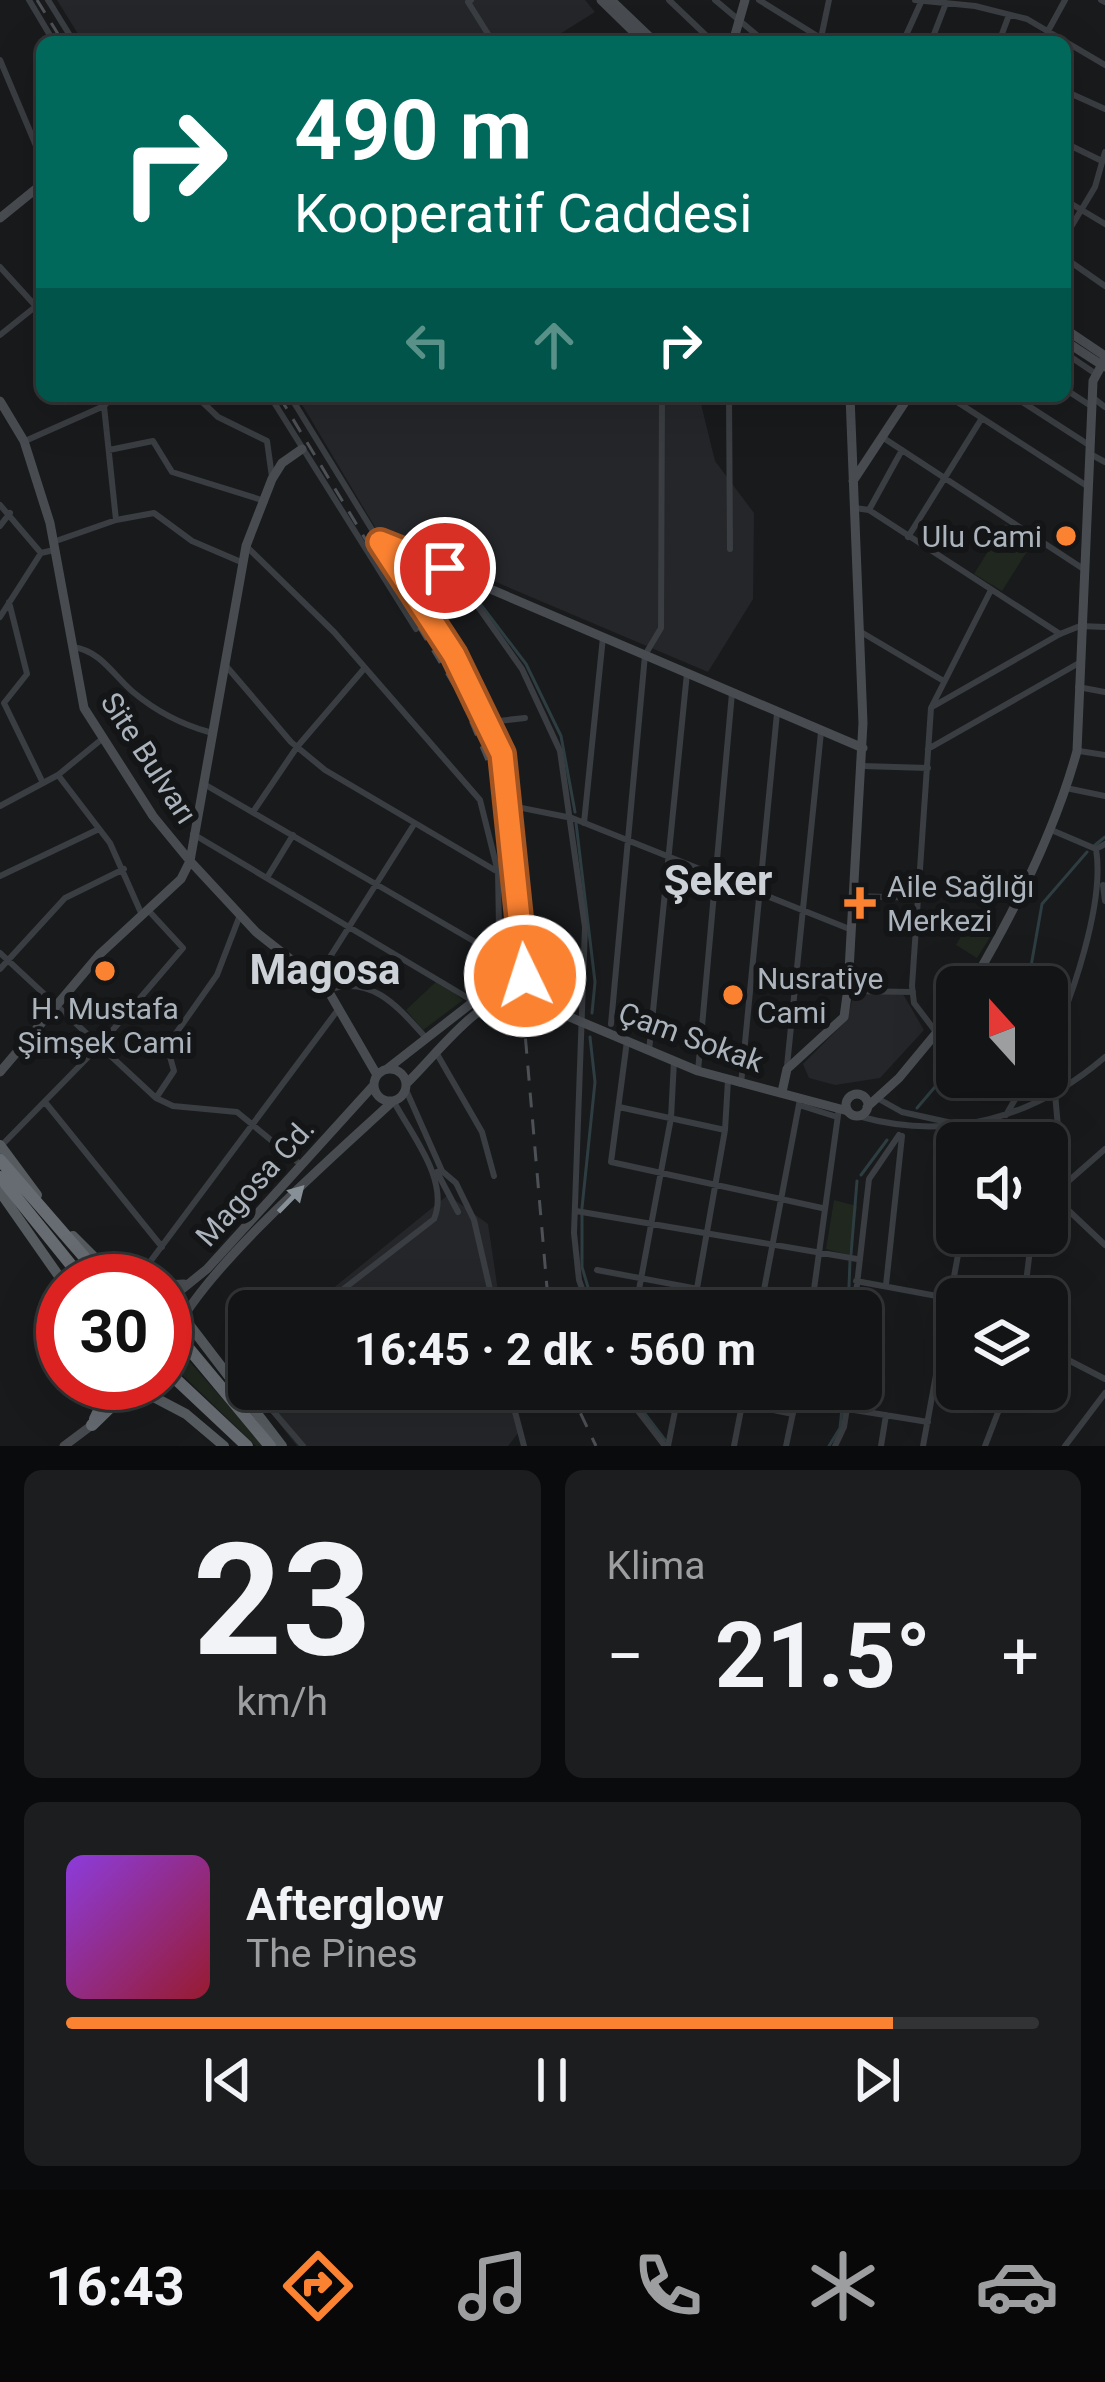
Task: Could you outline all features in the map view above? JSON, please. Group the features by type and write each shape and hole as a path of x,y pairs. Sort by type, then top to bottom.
{"highway":[{"path":"0,1160 81,1254"},
{"path":"0,1178 62,1254"},
{"path":"192,1358 270,1446"},
{"path":"192,1394 247,1446"},
{"path":"92,1425 99,1410"},
{"path":"92,1425 107,1410"}],"main road":[{"path":"0,1146 91,1254"},
{"path":"0,1192 43,1254"},
{"path":"192,1328 281,1446"},
{"path":"178,1410 224,1446"}],"street":[{"path":"29,0 50,36"},
{"path":"48,0 70,36"},
{"path":"471,0 489,36"},
{"path":"601,0 638,36"},
{"path":"611,0 649,36"},
{"path":"669,0 706,36"},
{"path":"715,0 757,36"},
{"path":"735,36 745,0"},
{"path":"759,0 818,36"},
{"path":"824,36 829,0"},
{"path":"905,36 919,0 1009,15 1060,36"},
{"path":"1044,36 1065,0"},
{"path":"933,36 946,2"},
{"path":"1001,36 1009,15"},
{"path":"1071,43 1105,64"},
{"path":"0,60 36,146"},
{"path":"1071,95 1105,109"},
{"path":"1071,145 1104,159 1071,228"},
{"path":"0,218 36,189"},
{"path":"1071,203 1105,224"},
{"path":"1071,261 1105,286"},
{"path":"0,267 36,307"},
{"path":"0,335 36,312"},
{"path":"1071,335 1102,364"},
{"path":"1071,344 1102,364"},
{"path":"1071,355 1102,364"},
{"path":"983,966 1007,925 1049,829 1076,751 1092,402 1102,364"},
{"path":"1071,391 1105,407"},
{"name":"Site Bulvarı","path":"0,401 24,441 53,546 84,708 190,861 240,915 328,990 379,1077"},
{"path":"102,402 116,520"},
{"path":"24,441 108,402"},
{"path":"202,402 218,417 267,441 272,479"},
{"path":"274,402 416,629"},
{"path":"294,402 490,722 502,754 526,989 487,1004 406,1087"},
{"path":"610,1024 645,655 661,628 662,402"},
{"path":"728,402 730,549"},
{"path":"787,1070 844,1018 848,991 863,748 850,402"},
{"path":"853,481 905,402"},
{"path":"957,402 1087,486"},
{"path":"1022,402 1105,462"},
{"path":"908,537 982,418"},
{"path":"882,436 1082,568"},
{"path":"109,450 153,441 172,472 265,501"},
{"path":"0,1072 54,1006 181,879 190,861 209,732 247,546 272,479 282,463 302,449"},
{"path":"868,510 902,450"},
{"path":"0,505 41,553"},
{"path":"855,508 868,510 1060,634"},
{"path":"0,526 10,513"},
{"path":"0,617 41,553 116,520 154,513 192,541 244,563"},
{"path":"380,542 863,748"},
{"path":"247,546 334,632 480,800 498,872 500,981"},
{"path":"397,568 469,594 548,718 572,818 585,927 580,1021 584,1074 576,1211 583,1290"},
{"path":"814,1290 822,1208 850,1112 877,1098 936,1033 919,1011 913,992 931,708 991,590"},
{"path":"9,602 27,674 2,704 43,783"},
{"path":"931,708 1060,634 1081,626 1105,627"},
{"path":"861,632 942,680"},
{"path":"584,823 603,637"},
{"path":"70,646 97,655 134,693 177,723 209,732"},
{"path":"928,749 1079,663"},
{"path":"224,664 297,748 413,826 498,872"},
{"path":"253,812 297,748 363,670"},
{"path":"649,1051 687,674"},
{"path":"1078,687 1105,692"},
{"path":"698,1071 732,693"},
{"path":"741,1084 777,713"},
{"path":"490,722 525,718"},
{"path":"782,1093 821,732"},
{"path":"0,806 58,775 102,739"},
{"path":"1076,751 1105,755"},
{"path":"862,766 928,768"},
{"path":"0,1146 98,1046 183,948 145,913 99,829 58,775"},
{"path":"201,782 501,957"},
{"path":"1066,788 1105,796"},
{"path":"507,805 572,818 852,930"},
{"path":"316,979 413,826"},
{"path":"0,876 99,829"},
{"path":"1049,829 1102,847 1105,901"},
{"path":"193,834 473,1000"},
{"path":"268,876 293,835"},
{"path":"0,969 65,898 124,869"},
{"path":"1068,997 1102,881"},
{"path":"854,896 920,898"},
{"path":"156,1098 174,1071 167,1046 217,974 240,915"},
{"path":"0,953 156,1098 173,1106 237,1112 303,1166"},
{"name":"Magosa Cd.","path":"192,1301 379,1077 500,981 525,976"},
{"path":"328,990 346,984 377,992 426,1038"},
{"name":"Çam Sokak","path":"526,989 580,1021 698,1071 850,1112"},
{"path":"848,991 913,992"},
{"path":"158,1254 339,1007"},
{"path":"627,1041 611,1162 822,1208"},
{"path":"437,1054 482,1132 494,1176"},
{"path":"1068,1084 1105,1057"},
{"path":"639,1290 670,1118 674,1061"},
{"path":"342,1290 434,1219 439,1194 437,1172 398,1071 379,1077 380,1098 393,1102 437,1172 458,1212"},
{"path":"697,1290 725,1130 728,1080"},
{"name":"Magosa Cd.","path":"192,1282 212,1274 406,1087"},
{"path":"877,1098 902,1112 945,1122"},
{"path":"1004,1118 1016,1098"},
{"path":"991,1122 1046,1098"},
{"path":"764,1290 800,1100"},
{"path":"45,1102 162,1247"},
{"path":"619,1107 725,1130"},
{"path":"850,1112 936,1123"},
{"path":"855,1290 869,1179 900,1136 886,1285"},
{"path":"1068,1181 1105,1149"},
{"path":"437,1172 456,1184 474,1220 490,1290"},
{"path":"576,1211 856,1259"},
{"path":"1068,1213 1105,1245"},
{"path":"598,1270 713,1290"},
{"path":"855,1280 936,1295"},
{"path":"1068,1360 1105,1379"},
{"path":"923,1446 936,1381"},
{"path":"1065,1446 1105,1393"},
{"path":"272,1410 303,1446"},
{"path":"514,1410 524,1446"},
{"path":"638,1410 666,1446"},
{"path":"666,1446 674,1410"},
{"path":"734,1446 741,1410"},
{"path":"773,1410 793,1414"},
{"path":"786,1446 794,1410"},
{"path":"835,1446 847,1410"},
{"path":"859,1410 928,1422"},
{"path":"986,1446 999,1410"},
{"path":"881,1446 886,1415"},
{"path":"64,1446 92,1425"}],"shaded area":[{"path":"57,0 585,0 595,12 557,36 79,36"},
{"path":"301,402 700,402 715,461 754,513 753,599 708,672 378,532"},
{"path":"1005,524 1033,542 1002,591 974,574"},
{"path":"972,916 997,926 977,958 956,945"},
{"path":"438,980 463,1000 423,1030 406,1010"},
{"path":"854,993 903,994 924,1030 880,1078 835,1085 809,1078 803,1064 847,1020"},
{"path":"448,1195 488,1224 498,1290 331,1290"},
{"path":"834,1200 857,1206 849,1255 826,1249"},
{"path":"192,1364 264,1446 256,1446 192,1384"},
{"path":"269,1410 515,1410 519,1432 508,1446 297,1446"}],"waterway":[{"path":"398,560 472,593 526,664 561,736 575,812"},
{"path":"576,823 595,982 592,1013"},
{"path":"1095,845 1105,837"},
{"path":"1031,966 1042,904 1087,852"},
{"path":"582,1208 595,1082 590,1037"},
{"path":"917,1108 936,1086"},
{"path":"861,1175 887,1140"},
{"path":"851,1254 857,1181"},
{"path":"582,1215 582,1267 589,1290"},
{"path":"849,1290 850,1261"},
{"path":"642,1410 665,1440"},
{"path":"829,1446 840,1428 842,1410"}],"railway":[{"path":"37,0 59,36"},
{"path":"283,402 459,694 494,777 513,894 547,1290"},
{"path":"579,1410 596,1446"}],"place":[{"name":"Ulu Cami","path":"1066,536"},
{"name":"Aile Sağlığı Merkezi","path":"860,903"},
{"name":"H. Mustafa Şimşek Cami","path":"105,971"},
{"name":"Nusratiye Cami","path":"733,995"}],"district":[{"name":"Şeker","path":"718,880"},
{"name":"Magosa","path":"325,969"}],"route":[{"path":"445,568 380,542 454,655 502,754 525,976"}]}
